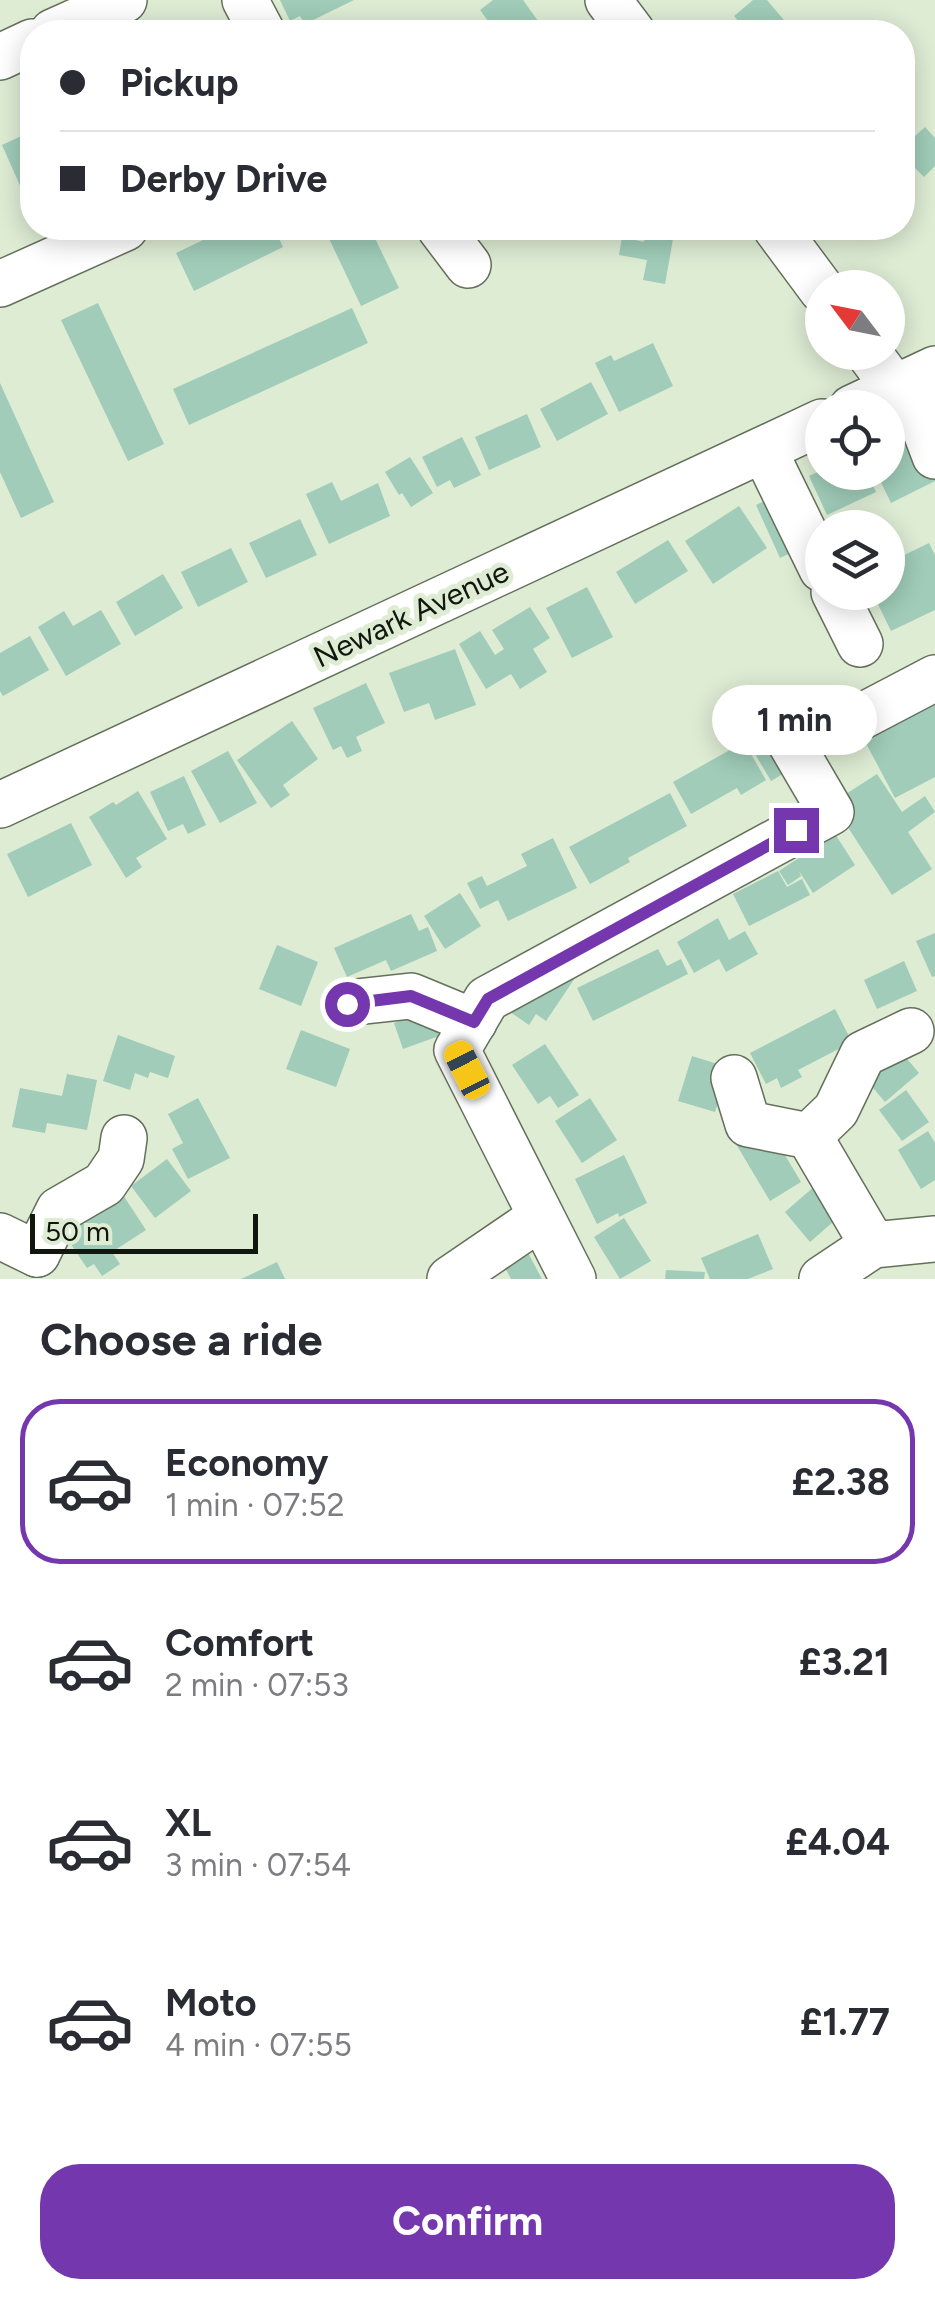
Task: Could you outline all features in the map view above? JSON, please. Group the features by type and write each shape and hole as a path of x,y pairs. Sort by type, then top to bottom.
{"street":[{"path":"80,20 124,0"},
{"path":"0,284 98,240"},
{"path":"449,240 468,265"},
{"path":"785,240 807,270"},
{"path":"877,390 901,373 935,456"},
{"name":"Newark Avenue","path":"0,805 805,430"},
{"path":"764,450 805,529"},
{"path":"845,610 860,644"},
{"path":"852,721 935,678"},
{"path":"573,1279 457,1050 488,999 831,812 790,742"},
{"path":"347,1004 411,996 474,1022"},
{"path":"809,1136 836,1110 864,1054 911,1031"},
{"path":"734,1078 748,1124 809,1136 873,1245"},
{"path":"28,1256 59,1210 104,1184 121,1158 124,1138"},
{"path":"450,1279 541,1217"},
{"path":"822,1279 873,1245 935,1240"}],"building":[{"path":"280,0 354,0 313,20 302,20 300,16 290,20"},
{"path":"493,0 523,0 537,20 487,20 480,10"},
{"path":"753,0 767,0 784,20 738,20 734,16"},
{"path":"925,127 935,138 935,166 924,177 915,168 915,136"},
{"path":"20,137 20,186 2,145"},
{"path":"203,240 280,240 283,247 194,291 176,253"},
{"path":"330,240 376,240 399,288 361,306"},
{"path":"622,240 673,240 665,284 643,280 647,260 619,255"},
{"path":"98,303 164,444 128,461 61,320"},
{"path":"352,308 368,343 189,425 173,389"},
{"path":"653,343 673,386 619,412 595,363 611,355 614,361"},
{"path":"591,382 608,414 557,441 540,409"},
{"path":"0,383 54,502 21,518 0,472"},
{"path":"527,414 541,447 489,470 475,437"},
{"path":"914,424 935,467 935,481 891,503 885,490 905,490 905,429"},
{"path":"462,437 481,475 454,488 450,480 437,487 422,457"},
{"path":"410,457 433,493 411,507 385,472"},
{"path":"332,482 341,501 378,483 390,516 329,544 306,494"},
{"path":"788,490 805,528 805,546 780,558 756,505"},
{"path":"815,490 876,492 838,510 825,510"},
{"path":"739,506 767,548 713,584 685,541"},
{"path":"300,519 317,555 266,578 249,543"},
{"path":"668,540 688,571 635,604 616,572"},
{"path":"929,543 935,555 935,610 891,631 881,610 905,610 905,555"},
{"path":"231,548 248,582 198,607 181,572"},
{"path":"163,574 183,608 135,636 116,602"},
{"path":"587,587 613,637 572,658 546,608"},
{"path":"530,607 550,638 533,649 547,672 520,689 511,674 486,689 459,644 480,631 495,655 504,649 492,630"},
{"path":"101,610 121,644 66,676 38,627 64,611 73,626"},
{"path":"30,636 49,670 3,696 0,653"},
{"path":"455,649 476,705 435,720 429,703 404,712 389,673"},
{"path":"935,673 935,777 895,798 852,717"},
{"path":"366,683 385,723 356,737 362,751 347,758 341,746 333,750 313,708"},
{"path":"292,721 318,759 283,785 290,795 271,808 237,760"},
{"path":"786,723 808,759 771,781 749,744"},
{"path":"744,742 766,780 741,795 737,788 691,814 673,782"},
{"path":"228,751 257,803 220,823 191,771"},
{"path":"877,774 902,812 925,796 935,812 908,832 932,869 892,895 832,803"},
{"path":"184,776 206,825 188,834 183,824 168,831 150,792"},
{"path":"138,791 167,839 136,858 142,867 126,878 89,817"},
{"path":"670,793 687,826 590,884 569,847"},
{"path":"71,823 92,865 28,897 7,854"},
{"path":"835,834 855,865 813,893 799,871 801,876 788,885 779,871"},
{"path":"553,838 577,888 508,921 498,900 480,909 467,883 482,876 487,886 527,866 521,854"},
{"path":"778,871 787,887 802,879 810,895 749,926 733,894"},
{"path":"460,893 481,926 445,949 424,916"},
{"path":"411,914 419,931 428,927 437,951 391,971 386,960 347,977 334,948"},
{"path":"718,918 729,940 745,931 758,954 726,972 719,959 694,973 677,942"},
{"path":"935,933 935,976 932,977 916,941"},
{"path":"277,945 318,962 301,1006 259,989"},
{"path":"658,949 667,966 681,959 688,974 593,1021 577,988"},
{"path":"904,961 917,991 877,1009 864,980"},
{"path":"554,964 575,978 546,1021 536,1014 529,1025 506,1009"},
{"path":"835,1009 852,1042 798,1070 802,1077 781,1088 777,1078 766,1084 750,1053"},
{"path":"430,1010 439,1036 403,1049 394,1023"},
{"path":"301,1030 350,1049 336,1087 286,1069"},
{"path":"118,1035 175,1056 168,1078 150,1072 148,1078 135,1073 130,1090 103,1081"},
{"path":"545,1044 579,1095 558,1108 550,1096 538,1104 512,1065"},
{"path":"897,1047 919,1073 885,1102 863,1076"},
{"path":"692,1056 730,1068 715,1112 678,1101"},
{"path":"67,1074 97,1080 87,1130 47,1123 45,1133 12,1127 20,1088 62,1096"},
{"path":"906,1090 929,1122 902,1141 879,1110"},
{"path":"198,1098 230,1158 188,1179 172,1149 183,1143 168,1114"},
{"path":"590,1098 617,1140 582,1163 555,1121"},
{"path":"767,1125 801,1182 770,1201 736,1144"},
{"path":"928,1131 935,1143 935,1180 921,1189 898,1150"},
{"path":"624,1155 647,1203 597,1224 575,1179"},
{"path":"167,1159 191,1191 155,1218 131,1186"},
{"path":"816,1185 841,1215 810,1242 785,1212"},
{"path":"123,1195 146,1230 112,1252 120,1264 102,1276 94,1264 87,1268 64,1234"},
{"path":"624,1218 651,1261 620,1279 594,1237"},
{"path":"758,1234 773,1269 748,1279 710,1279 701,1258"},
{"path":"525,1247 542,1279 511,1279 501,1260"},
{"path":"277,1262 285,1279 241,1279"},
{"path":"666,1270 705,1272 704,1279 665,1279"}],"route":[{"path":"347,1004 411,996 474,1022 488,999 796,830"}]}
